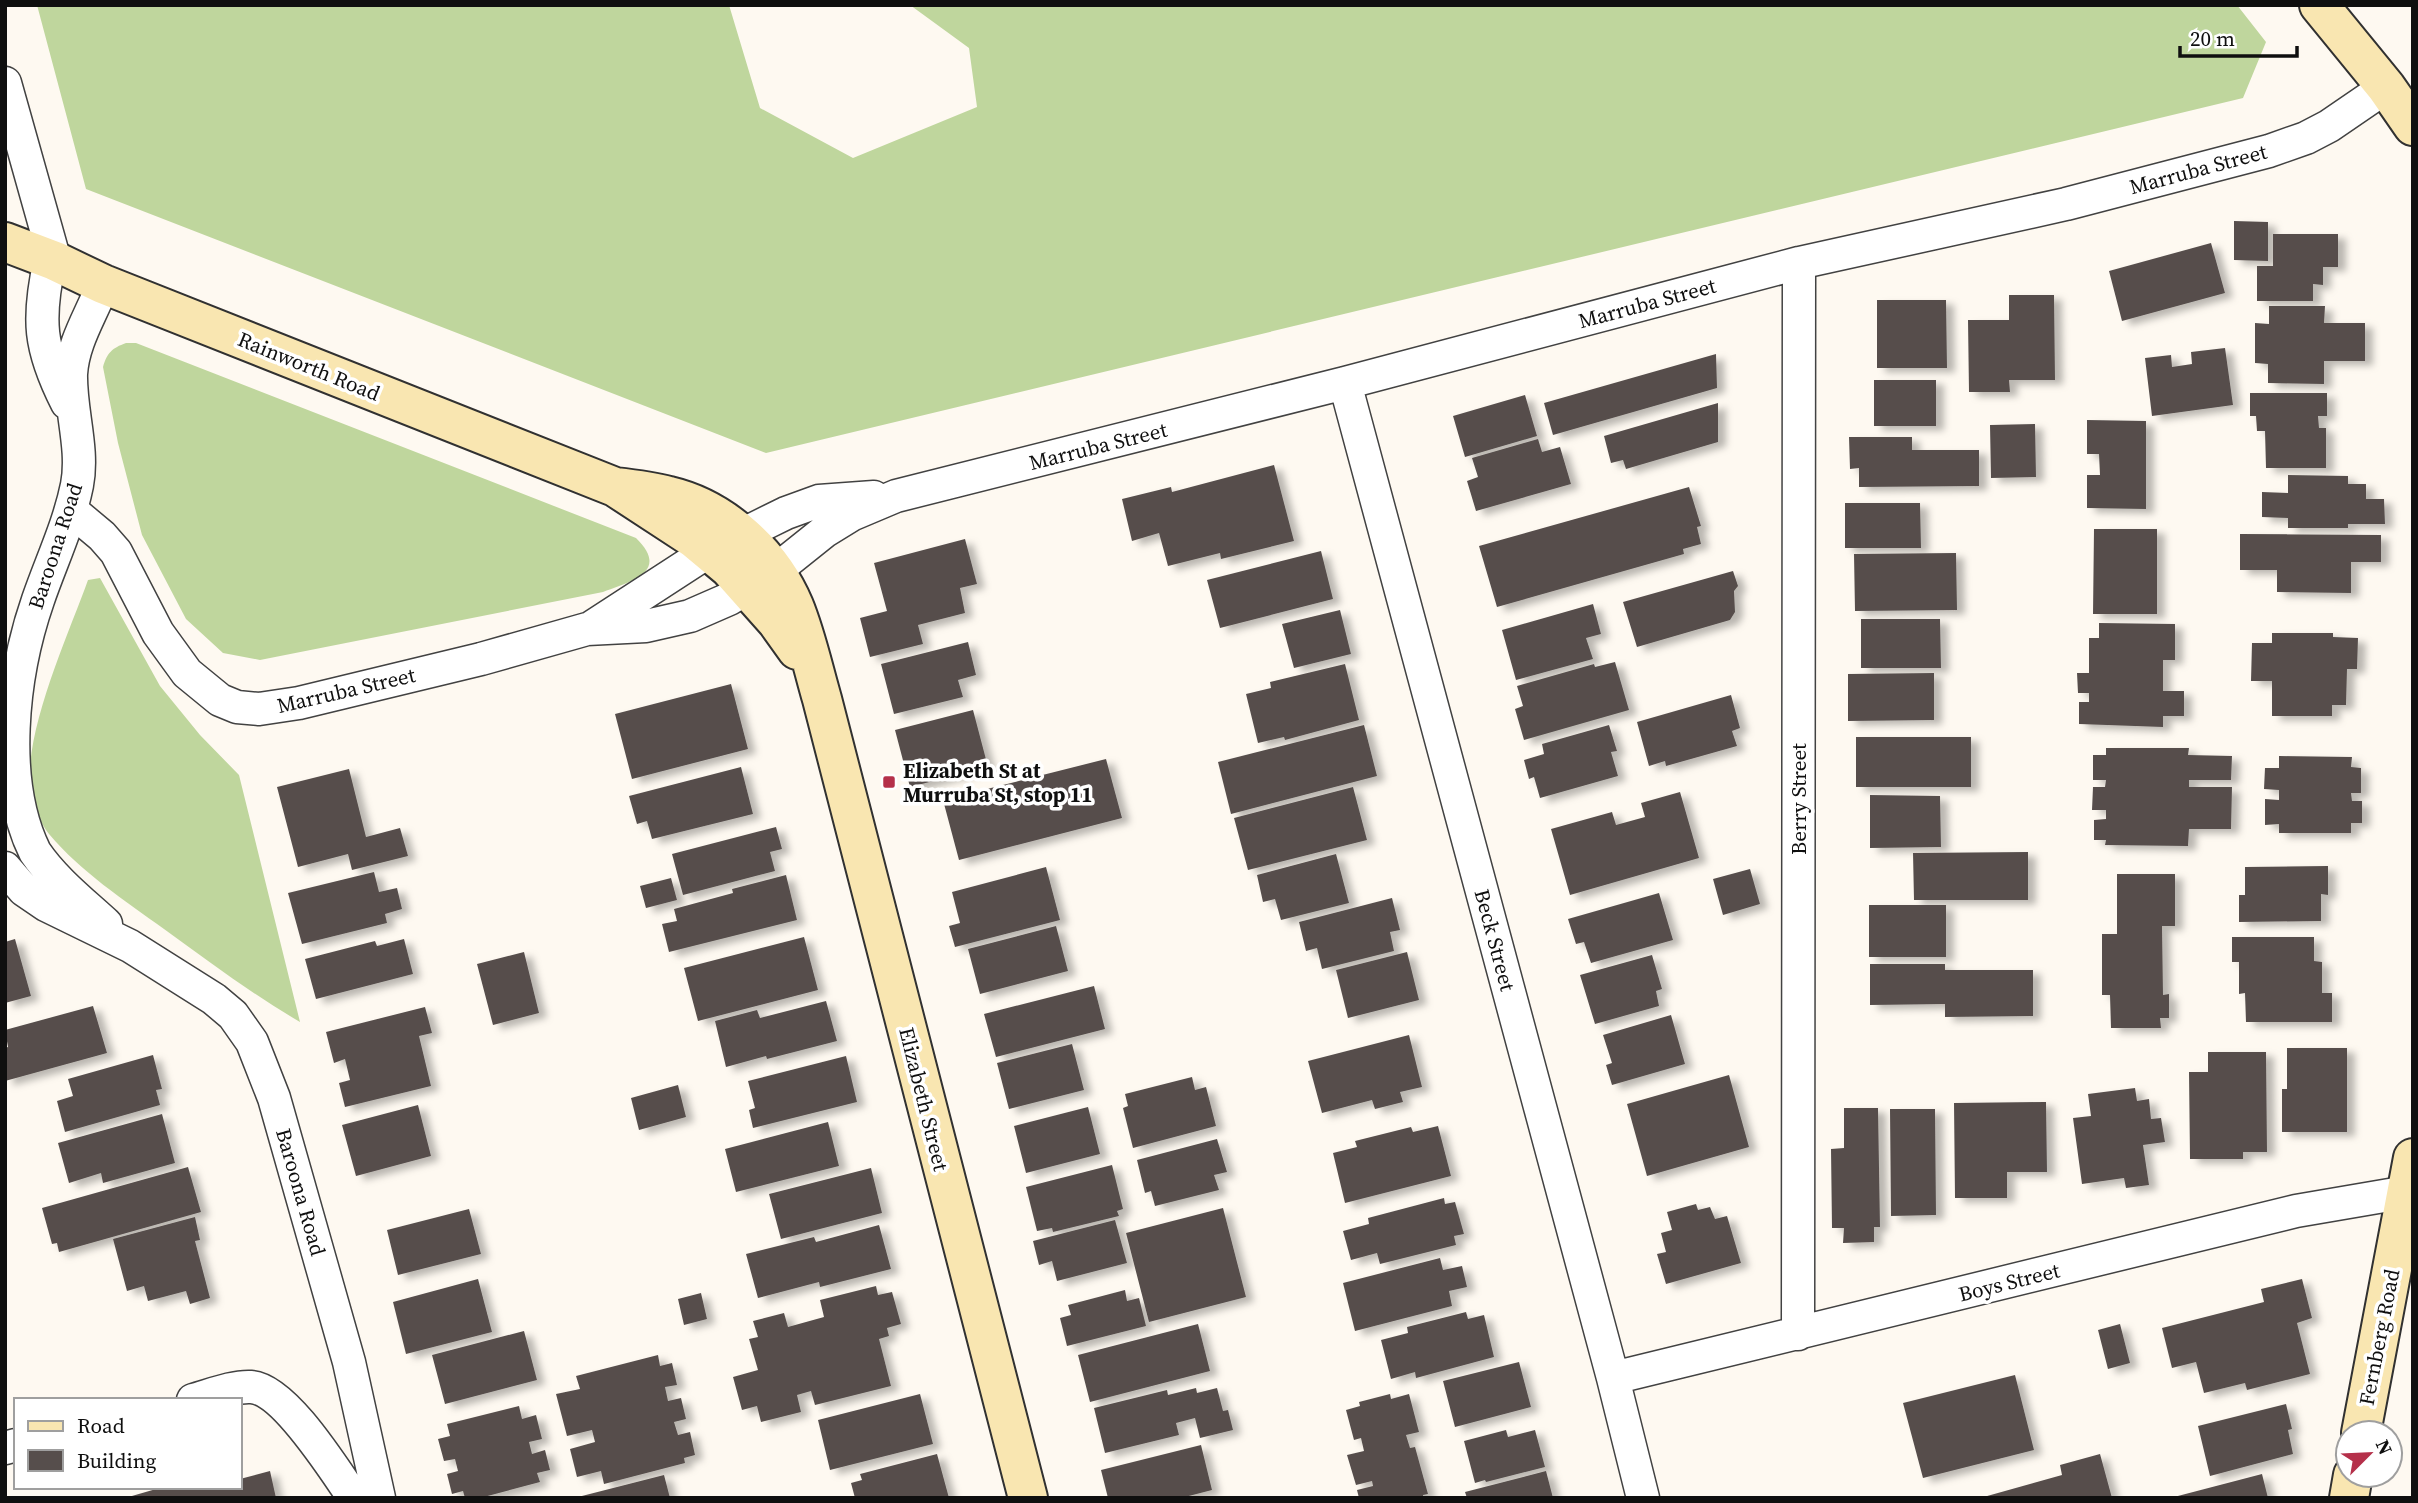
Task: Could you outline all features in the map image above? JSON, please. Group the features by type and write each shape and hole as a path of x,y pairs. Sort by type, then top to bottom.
{"street":[{"path":"2319,5 2386,87 2413,126"},
{"name":"Baroona Road","path":"5,83 52,260 42,304 43,336 49,364 75,424"},
{"name":"Marruba Street","path":"587,629 646,626 678,620 710,608 761,579 842,520 866,507 896,496 1345,383 1799,263 2066,204 2269,151 2306,138 2329,126 2386,87"},
{"name":"Rainworth Road","path":"5,242 103,284 615,486 682,500 718,517 726,543"},
{"name":"Berry Street","path":"1798,1334 1799,263"},
{"name":"Baroona Road","path":"103,284 75,351 71,383 79,472 71,510 11,677 8,757 10,825 48,869 130,946"},
{"name":"Beck Street","path":"1345,383 1643,1498"},
{"name":"Marruba Street","path":"71,510 116,551 158,634 177,662 211,693 237,707 259,709 299,703 481,659 587,629 726,543 786,513 812,502 896,496"},
{"name":"Elizabeth Street","path":"726,543 761,579 790,597 799,620 822,699 1028,1498"},
{"name":"Baroona Road","path":"5,868 24,890 46,905 130,946 223,1006 239,1022 260,1059 281,1123 349,1362 379,1498"},
{"name":"Boys Street","path":"1613,1378 2410,1181"},
{"name":"Fernberg Road","path":"2364,1419 2410,1181"},
{"path":"201,1398 248,1387 270,1394 288,1410 315,1442 354,1498"}],"green space":[{"path":"37,5 729,5 760,108 853,158 977,107 969,48 910,5 2237,5 2266,42 2243,98 766,453 86,189"},
{"path":"126,343 136,343 636,538 646,550 648,567 635,579 603,592 260,660 223,653 186,619 142,535 118,443 103,367 111,352"},
{"path":"100,578 160,686 200,735 239,775 300,1022 230,977 104,885 61,848 38,816 31,795 30,771 39,716 88,580"}],"building":[{"path":"2234,221 2268,222 2268,261 2234,260"},
{"path":"2273,234 2338,234 2338,267 2323,267 2323,285 2313,284 2313,301 2257,301 2257,266 2273,266"},
{"path":"2211,243 2225,293 2122,321 2109,271"},
{"path":"2009,295 2054,295 2055,380 2009,380 2010,392 1969,392 1968,320 2009,320"},
{"path":"1877,300 1946,300 1947,368 1877,368"},
{"path":"2269,306 2325,306 2324,323 2365,323 2365,361 2324,361 2324,384 2268,383 2268,364 2255,363 2255,323 2269,324"},
{"path":"2225,348 2233,405 2152,416 2145,358 2171,355 2172,367 2192,364 2191,352"},
{"path":"1716,354 1717,388 1553,435 1544,403"},
{"path":"1874,380 1936,380 1936,426 1874,426"},
{"path":"2250,393 2327,393 2327,416 2318,416 2319,428 2326,428 2326,468 2266,468 2265,431 2257,431 2256,416 2250,416"},
{"path":"1525,395 1537,436 1465,457 1453,416"},
{"path":"1718,403 1718,442 1626,469 1623,460 1611,463 1604,436"},
{"path":"2087,420 2146,421 2146,509 2087,508 2087,475 2100,475 2099,454 2087,454"},
{"path":"2035,424 2036,477 1991,478 1990,425"},
{"path":"1849,437 1912,437 1912,450 1979,450 1979,486 1859,487 1859,468 1850,469"},
{"path":"1538,439 1542,452 1560,447 1571,484 1476,511 1467,481 1478,477 1472,458"},
{"path":"1274,465 1294,541 1221,559 1220,553 1168,566 1159,533 1132,541 1122,499 1171,487 1172,492"},
{"path":"2288,475 2348,476 2348,484 2366,484 2366,499 2384,499 2385,524 2348,524 2348,528 2288,528 2288,518 2262,517 2262,492 2288,493"},
{"path":"1689,487 1701,526 1697,527 1701,544 1683,549 1684,554 1497,607 1479,546"},
{"path":"1845,503 1920,503 1921,548 1845,548"},
{"path":"2094,529 2157,529 2157,614 2093,614"},
{"path":"2240,534 2381,535 2381,562 2351,562 2351,593 2277,592 2277,570 2240,570"},
{"path":"965,539 977,584 960,588 965,613 918,625 923,644 870,657 860,618 887,611 874,563"},
{"path":"1321,551 1333,599 1220,628 1207,580"},
{"path":"1956,553 1957,610 1855,611 1854,554"},
{"path":"1733,571 1738,586 1734,591 1735,612 1730,620 1637,647 1623,602"},
{"path":"1593,604 1601,634 1586,638 1593,659 1516,680 1502,630"},
{"path":"1340,610 1351,654 1294,668 1282,624"},
{"path":"1861,619 1940,619 1941,668 1861,668"},
{"path":"2099,623 2175,624 2175,660 2163,660 2163,691 2184,691 2184,716 2163,716 2163,727 2079,724 2079,702 2089,702 2089,693 2078,693 2077,673 2089,673 2089,638 2099,638"},
{"path":"2272,633 2333,633 2333,637 2358,638 2357,669 2347,669 2346,705 2332,705 2332,716 2272,716 2272,681 2251,681 2252,643 2272,643"},
{"path":"968,642 976,675 958,680 963,697 894,714 881,664"},
{"path":"1615,662 1629,710 1524,740 1515,709 1523,706 1517,686 1594,664 1595,667"},
{"path":"1345,664 1359,720 1285,740 1284,737 1258,743 1246,694 1271,688 1270,682"},
{"path":"1934,673 1934,720 1848,721 1848,674"},
{"path":"731,684 748,749 632,779 615,714"},
{"path":"1731,695 1740,728 1732,731 1737,746 1666,766 1665,761 1649,766 1637,722"},
{"path":"973,710 988,767 910,787 895,730"},
{"path":"1364,725 1377,776 1231,814 1218,762"},
{"path":"1609,725 1617,751 1611,752 1618,776 1540,798 1534,777 1529,779 1524,760 1544,754 1542,744"},
{"path":"1856,737 1971,737 1971,787 1856,787"},
{"path":"2106,748 2189,748 2188,755 2232,756 2231,780 2189,780 2189,787 2232,787 2231,829 2189,829 2188,846 2105,845 2106,840 2094,840 2094,820 2106,819 2106,810 2092,810 2093,787 2105,787 2106,780 2093,780 2093,755 2106,755"},
{"path":"2279,756 2352,757 2351,767 2361,768 2361,793 2351,793 2352,801 2362,801 2362,823 2351,823 2351,833 2279,833 2279,824 2265,825 2265,799 2279,800 2279,790 2264,789 2265,768 2279,768"},
{"path":"1106,759 1122,818 959,860 943,800"},
{"path":"741,767 753,814 652,839 647,821 637,824 629,796"},
{"path":"349,769 366,837 400,828 408,856 352,870 348,854 298,867 277,787"},
{"path":"1353,787 1367,840 1248,870 1234,818"},
{"path":"1680,792 1699,858 1570,895 1551,829 1612,812 1616,825 1645,817 1641,803"},
{"path":"1870,795 1940,796 1941,847 1870,848"},
{"path":"776,827 782,849 770,852 775,871 683,895 672,854"},
{"path":"2028,852 2028,900 1914,900 1913,853"},
{"path":"1336,854 1349,903 1281,920 1275,899 1263,902 1257,875"},
{"path":"2328,866 2328,895 2321,894 2321,921 2239,922 2239,895 2245,895 2245,867"},
{"path":"1046,867 1060,920 955,947 949,926 960,923 952,892"},
{"path":"1750,869 1760,904 1723,915 1713,879"},
{"path":"374,872 379,892 397,888 402,909 385,914 387,923 302,944 288,893"},
{"path":"2117,874 2175,874 2175,926 2162,926 2163,995 2169,994 2169,1018 2160,1018 2161,1028 2111,1028 2110,995 2102,995 2102,934 2117,934"},
{"path":"786,875 797,920 669,952 662,924 677,921 674,909 733,893 732,889"},
{"path":"671,878 677,900 646,908 640,886"},
{"path":"1659,893 1673,940 1591,963 1584,942 1576,944 1568,919"},
{"path":"1392,898 1400,930 1390,932 1394,951 1322,969 1317,948 1306,951 1299,922"},
{"path":"1869,905 1946,905 1946,957 1869,957"},
{"path":"1056,926 1068,971 980,994 968,949"},
{"path":"804,937 818,990 698,1021 684,968"},
{"path":"2232,937 2314,937 2314,961 2322,962 2322,993 2332,993 2332,1022 2246,1022 2245,993 2239,994 2239,962 2232,962"},
{"path":"15,939 31,996 5,1003 5,942"},
{"path":"404,939 413,974 316,999 305,959 375,941 377,946"},
{"path":"524,952 539,1013 493,1025 477,964"},
{"path":"1407,952 1419,1000 1348,1018 1336,970"},
{"path":"1652,955 1662,989 1656,991 1659,1006 1595,1024 1580,975"},
{"path":"1870,964 1945,964 1945,970 2033,970 2033,1016 1945,1017 1945,1004 1870,1005"},
{"path":"1094,986 1105,1029 996,1057 984,1014"},
{"path":"826,1001 837,1041 726,1067 715,1021 757,1010 760,1018"},
{"path":"93,1006 107,1053 5,1081 5,1048 8,1047 5,1030"},
{"path":"425,1007 432,1033 419,1036 431,1086 345,1107 339,1083 350,1080 345,1059 334,1063 326,1032"},
{"path":"1671,1015 1685,1064 1612,1085 1606,1065 1612,1063 1603,1035"},
{"path":"1409,1035 1422,1087 1400,1092 1403,1102 1375,1109 1372,1100 1322,1113 1308,1061"},
{"path":"1072,1044 1084,1090 1009,1109 997,1063"},
{"path":"2287,1048 2347,1048 2347,1132 2282,1132 2282,1089 2287,1089"},
{"path":"2208,1052 2266,1052 2267,1152 2243,1152 2243,1159 2190,1159 2189,1072 2208,1072"},
{"path":"153,1055 162,1089 156,1090 160,1105 65,1132 57,1101 73,1096 68,1079"},
{"path":"846,1056 857,1102 753,1128 749,1110 755,1108 748,1081"},
{"path":"1729,1075 1749,1147 1647,1176 1627,1104"},
{"path":"1192,1077 1195,1090 1206,1087 1216,1126 1133,1148 1123,1108 1128,1106 1125,1094"},
{"path":"678,1085 686,1117 639,1130 631,1098"},
{"path":"2135,1088 2137,1101 2149,1099 2151,1119 2161,1118 2165,1142 2143,1145 2149,1185 2126,1188 2124,1178 2082,1184 2073,1118 2091,1116 2088,1094"},
{"path":"2046,1102 2047,1172 2007,1172 2007,1198 1955,1198 1954,1103"},
{"path":"418,1105 431,1156 356,1176 342,1125"},
{"path":"1088,1107 1100,1154 1026,1173 1014,1126"},
{"path":"1844,1108 1878,1108 1880,1227 1874,1227 1874,1242 1843,1243 1844,1228 1832,1228 1831,1149 1844,1148"},
{"path":"1890,1109 1935,1109 1936,1215 1891,1216"},
{"path":"162,1114 175,1163 103,1183 101,1173 69,1183 58,1143"},
{"path":"828,1122 839,1166 736,1192 725,1149"},
{"path":"1438,1126 1451,1176 1345,1203 1333,1153 1357,1147 1355,1141 1411,1127 1413,1132"},
{"path":"1217,1139 1227,1172 1214,1175 1219,1190 1155,1206 1151,1191 1145,1193 1137,1160"},
{"path":"1112,1165 1123,1209 1117,1211 1119,1216 1053,1232 1052,1228 1037,1231 1026,1187"},
{"path":"188,1167 201,1212 59,1252 57,1243 52,1244 42,1208"},
{"path":"871,1168 882,1213 781,1239 769,1194"},
{"path":"1444,1198 1445,1204 1455,1202 1464,1234 1454,1236 1456,1245 1380,1264 1377,1253 1351,1260 1343,1231 1369,1224 1368,1218"},
{"path":"1696,1204 1698,1210 1710,1207 1715,1219 1727,1216 1741,1263 1666,1284 1657,1254 1666,1252 1661,1233 1672,1230 1667,1212"},
{"path":"1223,1208 1246,1297 1149,1322 1126,1233"},
{"path":"469,1209 481,1254 398,1275 387,1230"},
{"path":"195,1217 200,1240 195,1241 210,1298 190,1304 186,1291 148,1301 144,1286 127,1291 113,1239"},
{"path":"1115,1220 1127,1263 1057,1281 1052,1261 1039,1265 1033,1241"},
{"path":"879,1225 891,1269 820,1287 819,1282 758,1298 746,1254 814,1237 816,1242"},
{"path":"1440,1258 1443,1270 1462,1266 1467,1287 1449,1291 1452,1306 1355,1331 1343,1283"},
{"path":"478,1279 492,1332 406,1354 393,1302"},
{"path":"2302,1279 2312,1318 2297,1323 2310,1374 2247,1390 2245,1383 2204,1393 2196,1362 2172,1368 2162,1328 2264,1302 2261,1289"},
{"path":"876,1286 878,1295 892,1292 901,1324 887,1328 889,1336 879,1339 891,1386 815,1405 811,1391 797,1395 801,1412 761,1422 757,1406 742,1410 733,1377 758,1370 749,1339 758,1337 753,1321 784,1313 788,1327 824,1317 820,1300"},
{"path":"1125,1290 1127,1301 1139,1298 1146,1326 1067,1346 1060,1318 1071,1315 1068,1305"},
{"path":"701,1293 707,1319 684,1325 678,1299"},
{"path":"1466,1312 1468,1319 1484,1315 1494,1357 1416,1378 1415,1372 1391,1379 1381,1340 1408,1333 1407,1327"},
{"path":"1198,1324 1210,1371 1090,1402 1078,1355"},
{"path":"2120,1324 2130,1363 2108,1369 2098,1330"},
{"path":"524,1331 537,1380 445,1404 432,1355"},
{"path":"658,1355 660,1366 672,1363 677,1385 665,1387 668,1401 681,1398 686,1419 674,1422 678,1435 690,1432 695,1455 684,1458 685,1463 604,1484 601,1471 577,1477 570,1449 595,1442 592,1430 567,1436 556,1394 580,1389 576,1376"},
{"path":"1519,1362 1531,1407 1455,1427 1443,1381"},
{"path":"2015,1375 2034,1450 1923,1478 1903,1403"},
{"path":"1196,1388 1197,1393 1217,1388 1223,1411 1228,1410 1233,1430 1200,1438 1195,1418 1176,1423 1179,1435 1105,1453 1094,1408 1167,1390 1168,1395"},
{"path":"920,1394 933,1444 830,1470 818,1420"},
{"path":"1390,1394 1391,1399 1409,1394 1419,1432 1406,1435 1410,1448 1415,1447 1428,1494 1423,1495 1423,1498 1359,1498 1357,1490 1373,1486 1372,1481 1356,1485 1347,1455 1364,1451 1361,1438 1354,1440 1346,1410 1360,1406 1359,1402"},
{"path":"2286,1404 2292,1429 2288,1430 2293,1454 2210,1476 2198,1426"},
{"path":"519,1406 522,1419 536,1415 542,1439 529,1442 532,1454 545,1450 550,1470 537,1473 540,1482 480,1498 465,1498 463,1491 452,1494 447,1474 458,1471 455,1459 444,1461 438,1439 450,1436 447,1424"},
{"path":"1506,1430 1508,1437 1535,1430 1545,1467 1475,1483 1464,1441"},
{"path":"1201,1445 1212,1490 1181,1498 1108,1498 1101,1470"},
{"path":"937,1454 949,1498 855,1498 851,1483 862,1480 860,1474"},
{"path":"2100,1454 2112,1498 1980,1498 2062,1475 2060,1465"},
{"path":"270,1471 276,1498 125,1498 156,1489 242,1489 242,1478"},
{"path":"1546,1471 1553,1498 1467,1498 1465,1492"},
{"path":"2262,1474 2268,1498 2174,1498 2174,1497"},
{"path":"664,1475 670,1498 578,1498 578,1497"}],"place":[{"name":"Elizabeth St at Murruba St, stop 11","path":"889,782"}]}
